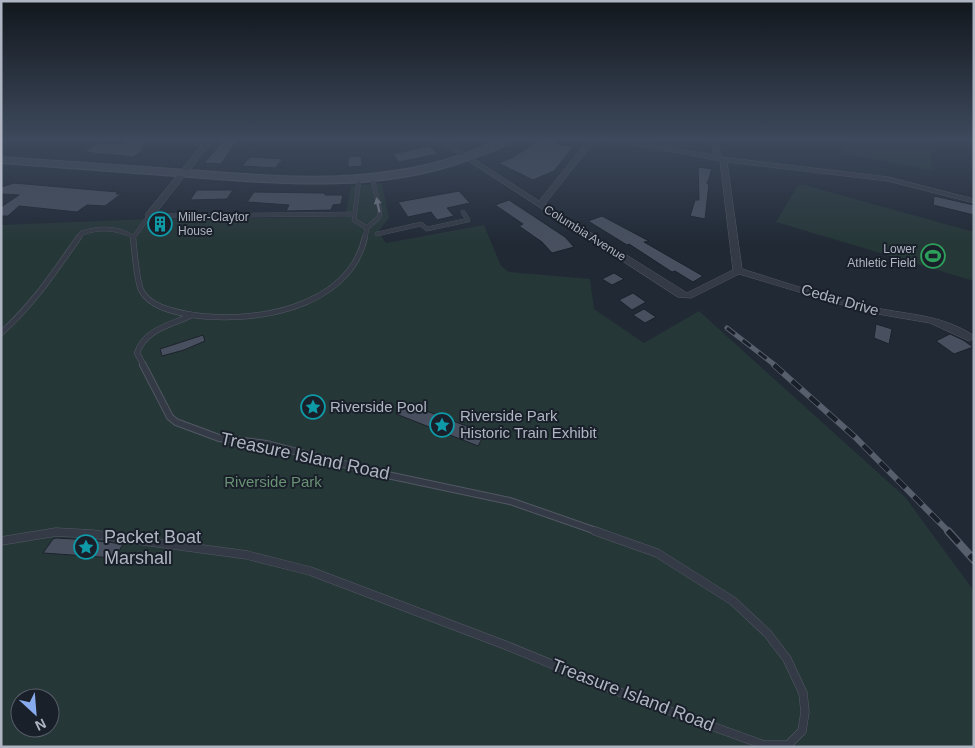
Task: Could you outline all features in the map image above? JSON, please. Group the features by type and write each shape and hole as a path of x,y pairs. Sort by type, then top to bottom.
{"main road":[{"path":"184,174 292,181 359,178 391,174"}],"street":[{"path":"149,216 184,174"},
{"name":"Columbia Avenue","path":"492,174 681,295 688,296 698,293 738,271"},
{"path":"540,205 564,174"},
{"path":"722,174 738,271"},
{"path":"851,174 888,179 974,202"},
{"name":"Cedar Drive","path":"738,271 866,309 888,314 912,314 941,321 969,337"}],"lane":[{"path":"353,214 263,217 149,216 133,236 141,290 161,307 212,319 245,318 279,312 305,301 329,288 348,273 359,257 366,228 379,217 380,211 372,177"},
{"path":"359,178 353,214 354,220 366,228"},
{"path":"376,234 421,224 428,229 468,220 463,212"},
{"path":"1,333 22,315 38,296 82,233 107,229 126,232 133,236"},
{"name":"Treasure Island Road","path":"1,542 56,532 92,534 247,555 310,571 505,645 634,698 764,745 788,745 802,731 805,712 803,693 787,659 768,634 733,601 657,554 510,501 378,473 266,444 219,438 176,422 170,417 137,353 138,344 145,337 192,315"}],"green space":[{"name":"Riverside Park","path":"382,183 389,218 378,232 386,243 484,225 501,266 509,272 590,279 594,309 644,343 699,311 905,497 974,591 974,747 1,747 1,225 149,219 345,217 351,186"},
{"name":"Lower Athletic Field","path":"798,185 805,185 974,232 974,281 776,222"}],"building":[{"path":"520,174 547,174 533,180"},
{"path":"698,174 710,174 707,184 709,184 705,219 690,216 695,200 699,200"},
{"path":"14,183 118,192 116,194 121,194 105,206 87,205 77,212 19,206 8,216 1,216 1,207 19,195 1,194 1,187"},
{"path":"197,190 233,190 227,199 190,200"},
{"path":"459,191 470,203 447,208 454,216 437,220 431,212 408,217 398,202"},
{"path":"254,192 343,195 341,204 333,205 331,210 286,211 289,205 247,202"},
{"path":"934,196 974,205 974,215 933,205"},
{"path":"509,200 565,237 574,247 552,253 542,242 519,226 523,224 495,205"},
{"path":"602,216 649,241 644,242 703,276 693,282 675,271 672,272 629,244 627,245 588,221"},
{"path":"614,273 624,279 612,285 602,279"},
{"path":"633,293 646,302 632,310 619,300"},
{"path":"644,309 656,317 645,323 633,315"},
{"path":"876,324 892,329 889,344 874,338"},
{"path":"950,334 973,347 954,354 936,341"},
{"path":"203,335 205,341 184,350 162,356 160,349"},
{"path":"405,403 485,433 478,446 396,414"},
{"path":"53,539 123,544 115,558 43,553"}],"railway":[{"path":"727,328 776,366"},
{"path":"774,365 856,438 949,532"},
{"path":"948,531 974,560"}],"place":[{"name":"Miller-Claytor House","path":"160,224"},
{"name":"Lower Athletic Field","path":"933,256"},
{"name":"Riverside Pool","path":"313,407"},
{"name":"Riverside Park Historic Train Exhibit","path":"442,425"},
{"name":"Packet Boat Marshall","path":"86,547"}]}
